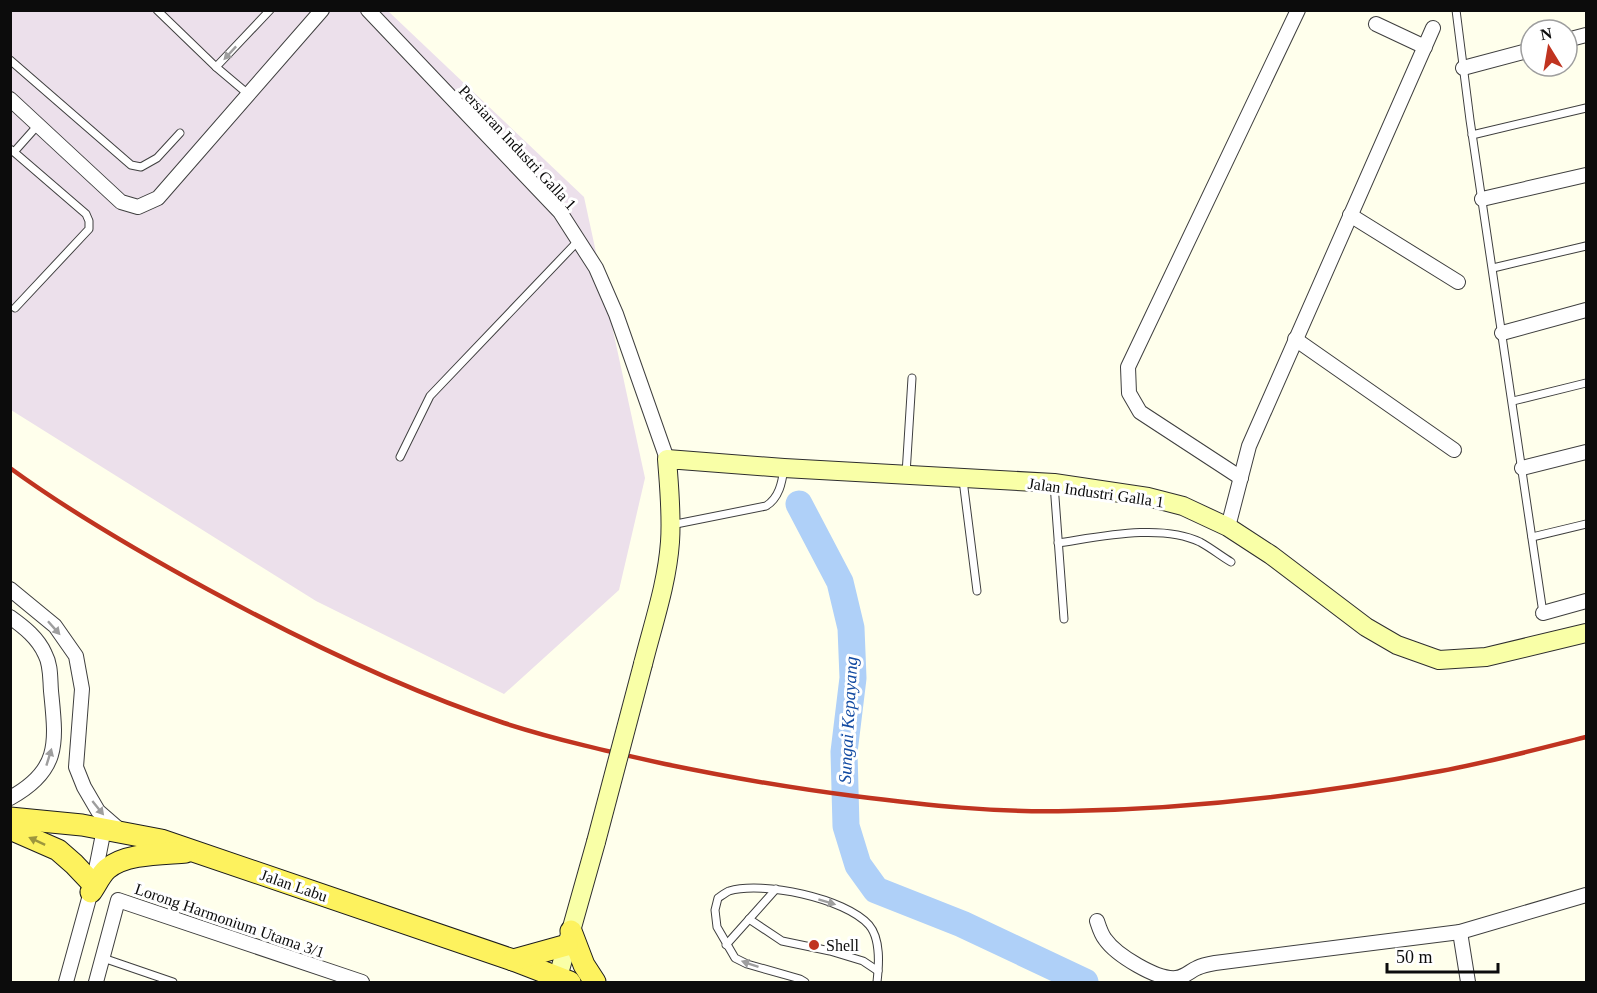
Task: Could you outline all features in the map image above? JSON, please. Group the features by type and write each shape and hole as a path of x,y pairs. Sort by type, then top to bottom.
{"main road":[{"name":"Jalan Industri Galla 1","path":"667,459 1054,483 1148,497 1183,506 1228,527 1271,555 1366,627 1397,645 1439,660 1486,657 1587,633"},
{"path":"564,980 569,938 665,579 671,525 667,459"},
{"name":"Jalan Labu","path":"10,818 113,830 161,840 513,960 564,980"},
{"path":"10,829 58,850 74,864 92,888 108,868 122,861 141,855 196,851"},
{"path":"513,960 569,938"},
{"path":"569,938 595,982"}],"street":[{"path":"10,99 121,202 138,207 158,198 322,10"},
{"name":"Persiaran Industri Galla 1","path":"368,10 560,212 596,268 616,314 667,459"},
{"path":"1241,478 1140,412 1129,393 1128,367 1298,10"},
{"path":"1376,24 1425,46"},
{"path":"1228,527 1249,446 1433,28"},
{"path":"1463,68 1519,53"},
{"path":"1482,199 1587,175"},
{"path":"1350,215 1458,282"},
{"path":"1502,333 1587,310"},
{"path":"1295,339 1454,450"},
{"path":"1522,468 1587,452"},
{"path":"10,589 55,626 76,656 82,689 76,767 98,811 113,830 92,888 66,982"},
{"path":"1543,613 1587,601"},
{"path":"10,617 31,633 46,654 54,707 54,738 50,758 43,773 26,789 10,798"},
{"path":"1097,921 1105,939 1111,946 1150,973 1170,978 1185,976 1201,966 1215,963 1460,932 1587,895"},
{"name":"Lorong Harmonium Utama 3/1","path":"103,958 118,900 329,977 362,982"},
{"path":"1460,932 1468,982"},
{"path":"96,982 103,958"}],"lane":[{"path":"156,10 248,94"},
{"path":"216,67 270,10"},
{"path":"1456,10 1472,135 1543,613"},
{"path":"10,60 131,165 141,168 157,158 180,133"},
{"path":"1472,135 1587,108"},
{"path":"15,308 89,229 86,214 12,150 38,125"},
{"path":"400,457 430,396 578,241"},
{"path":"1493,268 1587,246"},
{"path":"906,474 912,378"},
{"path":"1513,400 1587,383"},
{"path":"671,525 766,506 774,501 782,482 784,468"},
{"path":"962,477 976,591"},
{"path":"1054,483 1064,619"},
{"path":"1532,537 1587,524"},
{"path":"1058,543 1111,535 1165,533 1198,541 1231,562"},
{"path":"726,945 776,889"},
{"path":"806,982 747,964 735,958 717,927 715,910 718,898 728,891 776,889 831,902 853,913 869,925 875,938 877,982"},
{"path":"749,919 782,940 862,961 878,971"},
{"path":"103,958 173,982"}],"shaded area":[{"path":"10,11 388,11 584,197 645,478 619,590 504,694 316,601 11,410"}],"waterway":[{"name":"Sungai Kepayang","path":"799,504 840,582 851,628 853,678 844,752 846,826 858,865 876,890 962,924 1085,982"}],"railway":[{"path":"10,468 83,517 244,609 354,663 428,695 544,735 665,764 759,782 881,799 988,810 1116,810 1256,799 1395,779 1478,764 1586,737"}],"place":[{"name":"Shell","path":"814,945"}]}
